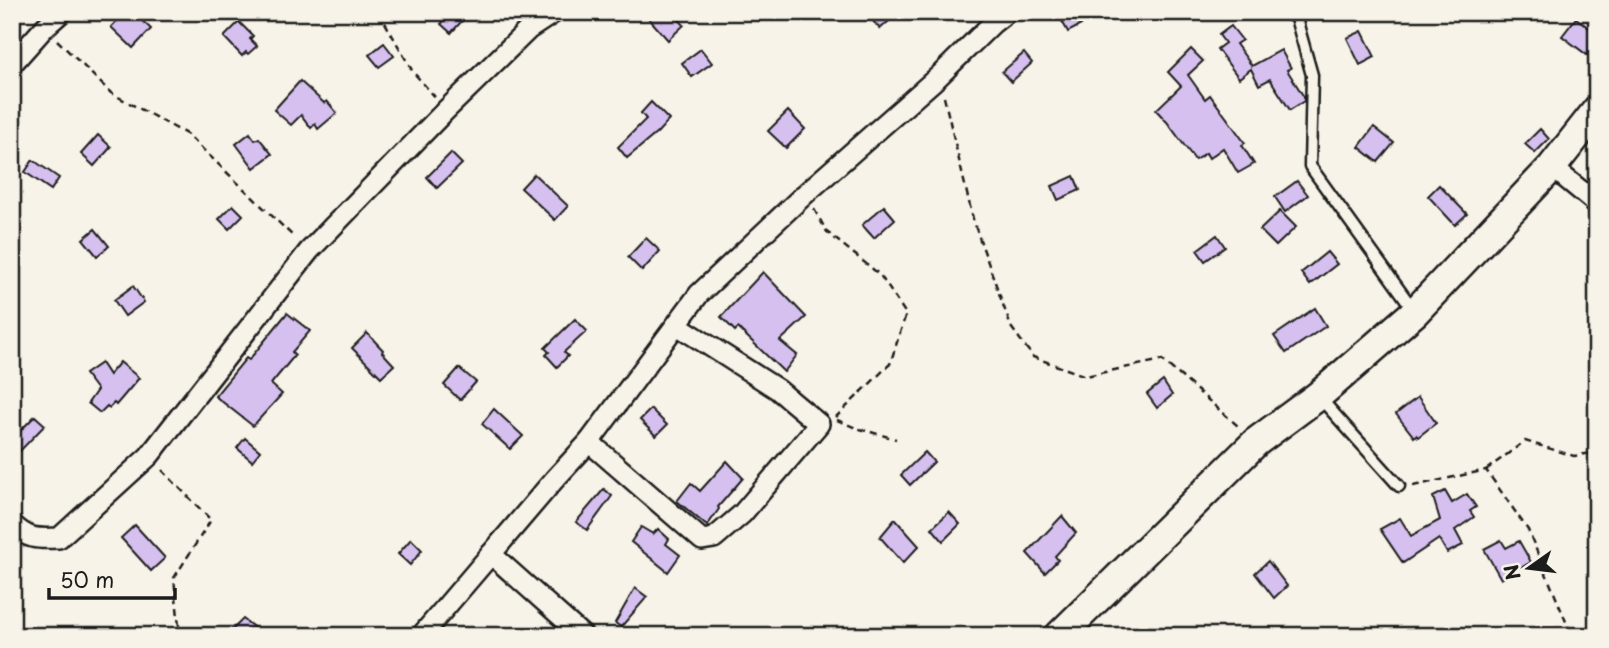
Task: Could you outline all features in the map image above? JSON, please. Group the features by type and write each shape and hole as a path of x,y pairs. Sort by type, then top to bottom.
{"street":[{"path":"12,64 62,12"},
{"path":"15,533 40,539 59,538 149,456 309,251 529,29 555,12"},
{"path":"421,636 589,442 699,294 805,194 1007,12"},
{"path":"1067,633 1256,442 1318,396 1415,312 1552,167 1597,110"},
{"path":"1552,167 1597,204"},
{"path":"589,442 702,540 714,538 742,513 819,424 777,389 677,325"},
{"path":"491,554 583,636"}],"lane":[{"path":"1285,12 1296,18 1312,75 1310,166 1415,312"},
{"path":"1318,396 1399,486"}],"path":[{"path":"379,12 413,72 446,110"},
{"path":"46,27 111,93 188,135 309,251"},
{"path":"939,76 974,223 1012,327 1033,357 1086,376 1162,360 1256,442"},
{"path":"805,194 827,232 880,275 906,314 890,364 834,419 896,439"},
{"path":"1399,486 1412,486 1486,470 1525,441 1574,456 1597,452"},
{"path":"149,456 211,520 174,578 180,636"},
{"path":"1486,470 1528,530 1572,636"}],"building":[{"path":"125,12 133,12 151,29 133,48 111,27"},
{"path":"452,12 470,12 451,33 441,24"},
{"path":"643,12 673,12 684,25 668,40"},
{"path":"865,12 899,12 880,29"},
{"path":"1057,12 1074,12 1081,25 1068,32"},
{"path":"1576,18 1597,34 1597,42 1587,55 1562,36"},
{"path":"239,22 253,36 250,39 257,46 242,56 224,37"},
{"path":"1231,26 1242,40 1236,44 1252,66 1281,50 1291,68 1287,70 1304,101 1290,110 1270,79 1259,85 1251,69 1239,78 1217,49 1225,43 1219,35"},
{"path":"1362,31 1375,57 1360,65 1347,38"},
{"path":"384,43 394,56 379,67 369,55"},
{"path":"701,49 712,63 692,77 682,63"},
{"path":"1191,49 1203,61 1188,75 1205,99 1210,95 1245,143 1242,145 1254,164 1238,173 1223,148 1209,158 1206,153 1195,160 1156,110 1181,86 1168,72"},
{"path":"1024,53 1032,63 1011,82 1002,72"},
{"path":"300,81 324,103 327,101 337,113 318,129 315,124 311,128 301,115 291,125 274,110"},
{"path":"651,102 669,120 627,158 618,147 646,119 641,113"},
{"path":"788,111 805,129 786,148 768,131"},
{"path":"1374,127 1394,143 1378,162 1359,147"},
{"path":"1540,129 1549,139 1535,153 1525,144"},
{"path":"250,133 255,140 259,138 272,154 254,168 236,144"},
{"path":"98,135 111,147 94,166 81,154"},
{"path":"451,153 462,164 437,188 427,177"},
{"path":"33,160 59,178 51,190 25,172"},
{"path":"534,174 568,206 555,220 521,188"},
{"path":"1074,176 1080,190 1058,200 1052,186"},
{"path":"1297,181 1308,195 1285,212 1275,197"},
{"path":"1439,185 1467,214 1455,225 1428,196"},
{"path":"233,205 243,215 229,229 219,219"},
{"path":"884,206 895,219 874,238 862,225"},
{"path":"1280,211 1296,227 1276,246 1260,230"},
{"path":"95,229 109,246 97,256 83,239"},
{"path":"1217,235 1225,247 1205,261 1197,250"},
{"path":"646,238 660,251 642,271 628,257"},
{"path":"1327,252 1337,264 1310,285 1301,273"},
{"path":"763,272 806,317 780,341 797,355 784,372 738,328 735,331 721,317"},
{"path":"133,286 144,302 125,316 114,300"},
{"path":"1315,308 1326,326 1286,353 1274,336"},
{"path":"287,313 310,331 292,352 295,355 271,384 282,394 253,426 215,396"},
{"path":"575,319 587,331 564,352 568,356 557,367 546,355 549,352 545,348"},
{"path":"367,333 394,365 381,377 352,348"},
{"path":"120,362 139,378 116,405 114,403 109,408 107,406 100,413 88,403 97,390 85,374 101,363 109,375"},
{"path":"459,368 476,382 460,400 444,385"},
{"path":"1163,381 1172,395 1157,408 1147,394"},
{"path":"1418,397 1436,423 1418,437 1414,437 1396,414"},
{"path":"494,409 523,436 510,449 482,424"},
{"path":"651,409 667,425 656,436 640,420"},
{"path":"35,416 45,425 19,452 12,446 12,439"},
{"path":"245,438 260,451 252,461 237,448"},
{"path":"925,452 934,462 910,485 901,475"},
{"path":"727,461 743,478 718,507 707,526 677,501 691,483 700,491"},
{"path":"604,489 612,496 587,530 576,522"},
{"path":"1445,491 1452,503 1467,494 1476,507 1470,511 1474,517 1455,530 1463,545 1447,553 1439,539 1403,563 1380,529 1400,518 1411,536 1440,520 1433,497"},
{"path":"949,512 960,524 943,541 932,528"},
{"path":"1062,516 1076,533 1055,556 1058,560 1045,573 1027,553"},
{"path":"895,519 919,546 903,563 880,537"},
{"path":"135,525 165,558 151,571 121,538"},
{"path":"641,527 653,534 658,529 669,539 666,544 680,555 668,572 631,542"},
{"path":"411,539 422,550 410,565 398,554"},
{"path":"1501,540 1506,548 1519,541 1531,562 1501,579 1484,549"},
{"path":"1268,561 1287,586 1274,598 1255,573"},
{"path":"635,588 647,597 621,627 615,623"},
{"path":"243,619 265,636 226,636"}]}
